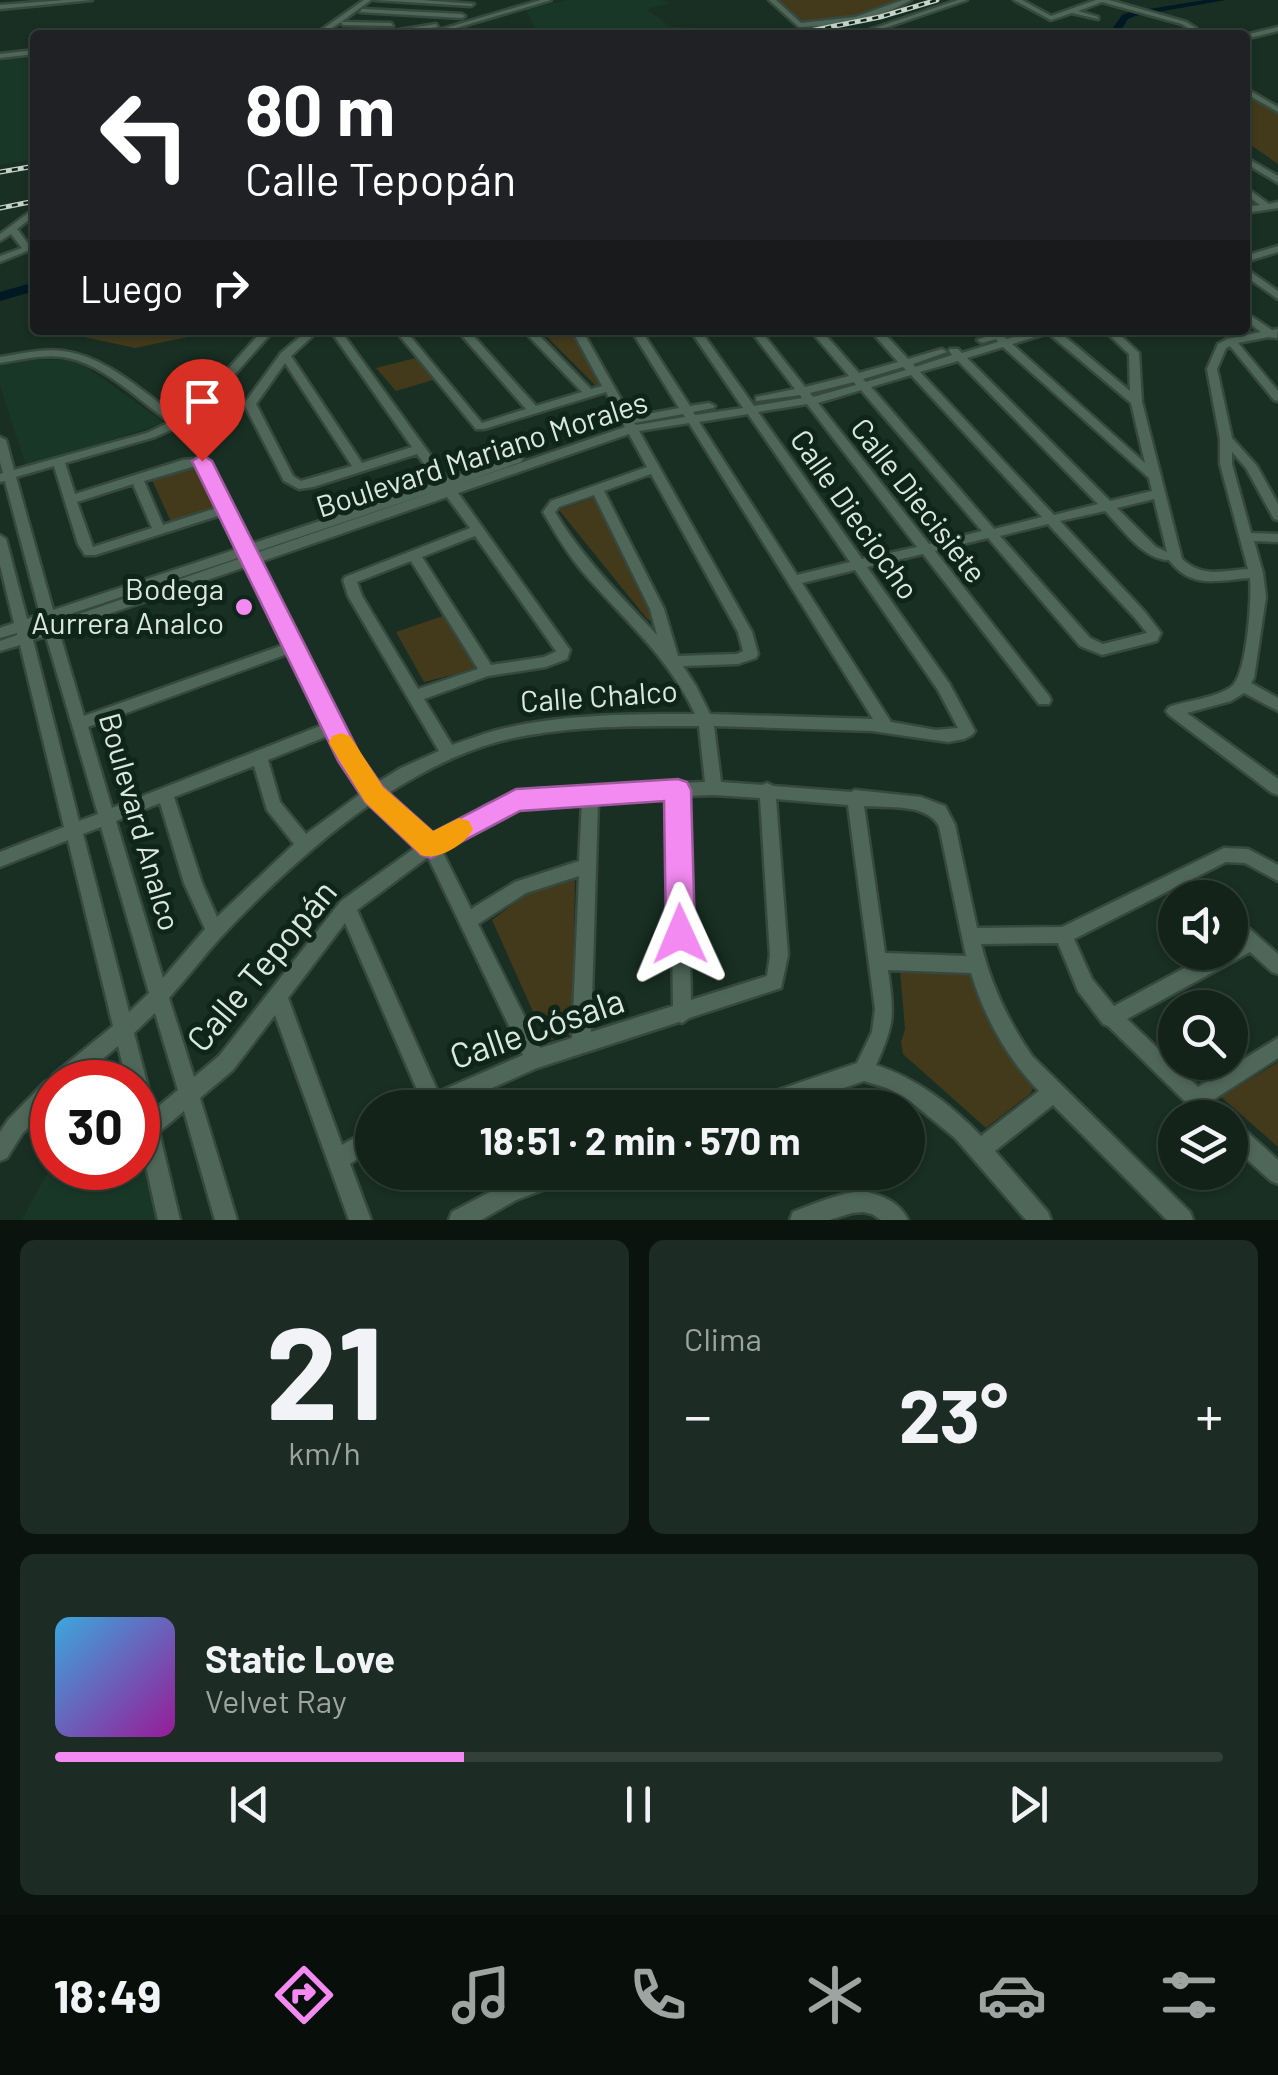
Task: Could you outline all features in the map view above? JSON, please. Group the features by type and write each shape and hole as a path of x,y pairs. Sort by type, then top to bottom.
{"street":[{"path":"0,6 89,0"},
{"path":"324,30 368,0"},
{"path":"378,0 473,2"},
{"path":"392,30 461,20 544,0"},
{"path":"772,0 799,25 854,19 908,0"},
{"path":"873,30 964,0"},
{"path":"1017,0 1047,18 1102,0 1176,20 1192,30"},
{"path":"1058,0 1072,10 1096,18"},
{"path":"437,30 461,20 473,2"},
{"path":"362,11 461,20"},
{"path":"400,28 409,14"},
{"path":"343,23 400,28"},
{"path":"1250,36 1278,29"},
{"path":"0,57 30,54"},
{"path":"1250,85 1277,104"},
{"path":"1250,93 1277,104"},
{"path":"1250,161 1278,180"},
{"path":"1250,193 1273,206"},
{"path":"0,238 30,215"},
{"path":"0,259 28,250 12,228"},
{"path":"1250,258 1278,249"},
{"path":"1250,268 1278,258"},
{"path":"1250,274 1278,296"},
{"path":"1250,318 1274,335"},
{"path":"5,477 179,423 201,408 263,335"},
{"path":"308,335 284,355 250,404 288,478 304,485 420,449"},
{"path":"340,335 562,650 562,655 546,662 487,671 415,696"},
{"path":"404,335 480,427 609,387"},
{"path":"466,335 534,411"},
{"path":"533,335 589,393"},
{"path":"579,335 630,425 654,469 752,649 746,658 672,661 627,614 550,516 548,509 555,504 654,469"},
{"path":"639,335 886,726"},
{"name":"Calle Dieciocho","path":"698,335 953,700 968,730"},
{"name":"Calle Diecisiete","path":"760,335 1044,700"},
{"path":"819,335 1089,646 1102,650 1146,641 1154,633 1150,626 880,335"},
{"name":"Boulevard Mariano Morales","path":"1002,339 1008,335"},
{"name":"Boulevard Mariano Morales","path":"0,633 49,623 630,425 806,397 1022,335"},
{"path":"1047,335 1136,402"},
{"path":"1114,335 1134,353 1136,402 1174,556 1183,569 1202,578 1256,573"},
{"path":"1274,335 1231,341 1222,346 1212,369 1226,439 1226,464 1256,573 1256,622 1244,686 1229,695 1174,711 1278,788"},
{"path":"1002,339 1153,476"},
{"path":"1231,341 1273,385 1278,398"},
{"path":"956,352 1154,552 1174,556"},
{"path":"0,360 50,354 73,356 179,423"},
{"path":"284,355 359,468"},
{"path":"1226,439 1251,466 1278,516"},
{"name":"Boulevard Analco","path":"0,440 5,477 226,1220"},
{"path":"58,461 84,544 90,552 228,509"},
{"path":"70,500 202,461 334,727 374,794 431,846 535,1059"},
{"path":"137,478 159,531"},
{"path":"597,489 657,609 672,661 705,720 714,788"},
{"path":"794,580 1158,494"},
{"path":"447,751 350,580 478,530"},
{"path":"1248,537 1278,538"},
{"name":"Boulevard Analco","path":"0,538 132,1060"},
{"path":"414,554 487,671"},
{"name":"Boulevard Mariano Morales","path":"0,646 24,631"},
{"path":"80,724 294,646"},
{"path":"1244,686 1278,705"},
{"name":"Calle Chalco","path":"87,1060 158,997 215,930 305,846 374,794 447,751 543,727 705,720 886,726 954,736 968,730"},
{"path":"0,860 334,727"},
{"path":"259,757 273,806 305,846"},
{"name":"Calle Tepopán","path":"160,1120 226,1063 347,907 431,846 516,800 590,792 714,788 930,806 944,817 947,825 971,936"},
{"path":"678,790 682,1014"},
{"name":"Calle Cósala","path":"462,1090 535,1059 775,982 779,955 767,790"},
{"path":"580,1046 590,792"},
{"path":"164,793 193,883 215,930"},
{"path":"854,798 880,962 882,1033 864,1072"},
{"path":"1182,1220 1007,1040 993,1016 971,936 1063,935 1234,853 1248,856 1278,874"},
{"path":"470,920 521,886 586,866"},
{"path":"347,907 421,1090"},
{"path":"1063,935 1084,985 1110,1018 1197,1100 1278,1047"},
{"path":"1248,939 1278,966"},
{"path":"1110,1018 1251,942"},
{"path":"880,962 978,965"},
{"path":"277,995 360,1220"},
{"path":"810,1090 864,1072 886,1076 920,1095 979,1152 1040,1220"},
{"path":"979,1152 1054,1092"},
{"path":"0,1151 30,1112"},
{"path":"1248,1146 1278,1174"},
{"path":"337,1160 355,1149"},
{"path":"160,1183 169,1220"},
{"path":"460,1220 516,1190"},
{"path":"802,1220 865,1200 878,1202 897,1220"}],"shaded area":[{"path":"567,0 663,0 670,4 646,9 671,27 758,30 536,30 526,10"},
{"path":"774,0 906,0 857,18 800,25"},
{"path":"30,58 30,160 0,165 0,61"},
{"path":"1250,96 1278,112 1278,164 1250,144"},
{"path":"75,335 197,335 135,348"},
{"path":"545,335 577,335 606,386 597,387"},
{"path":"416,358 433,380 396,391 376,368"},
{"path":"29,360 76,360 165,423 26,466 0,385 0,366"},
{"path":"201,464 224,509 172,524 152,480"},
{"path":"596,497 656,621 648,620 559,510"},
{"path":"443,616 477,669 424,682 396,632"},
{"path":"575,877 572,1035 546,1041 492,920 532,890"},
{"path":"900,971 972,971 995,1032 1012,1059 1036,1083 1030,1094 986,1128 903,1054"},
{"path":"1278,1062 1278,1147 1248,1121 1248,1100 1221,1097"},
{"path":"38,1190 150,1190 157,1220 22,1220"}],"waterway":[{"path":"1116,30 1125,17 1133,14 1222,0"},
{"path":"0,297 30,288"}],"railway":[{"path":"815,30 937,0"},
{"path":"0,172 30,167"},
{"path":"0,208 30,202"}],"slow traffic":[{"path":"341,743 374,794 431,846 459,829"}],"place":[{"name":"Bodega Aurrera Analco","path":"244,607"}],"route":[{"path":"202,461 350,761 374,794 431,846 516,800 590,792 678,790 680,934"}]}
